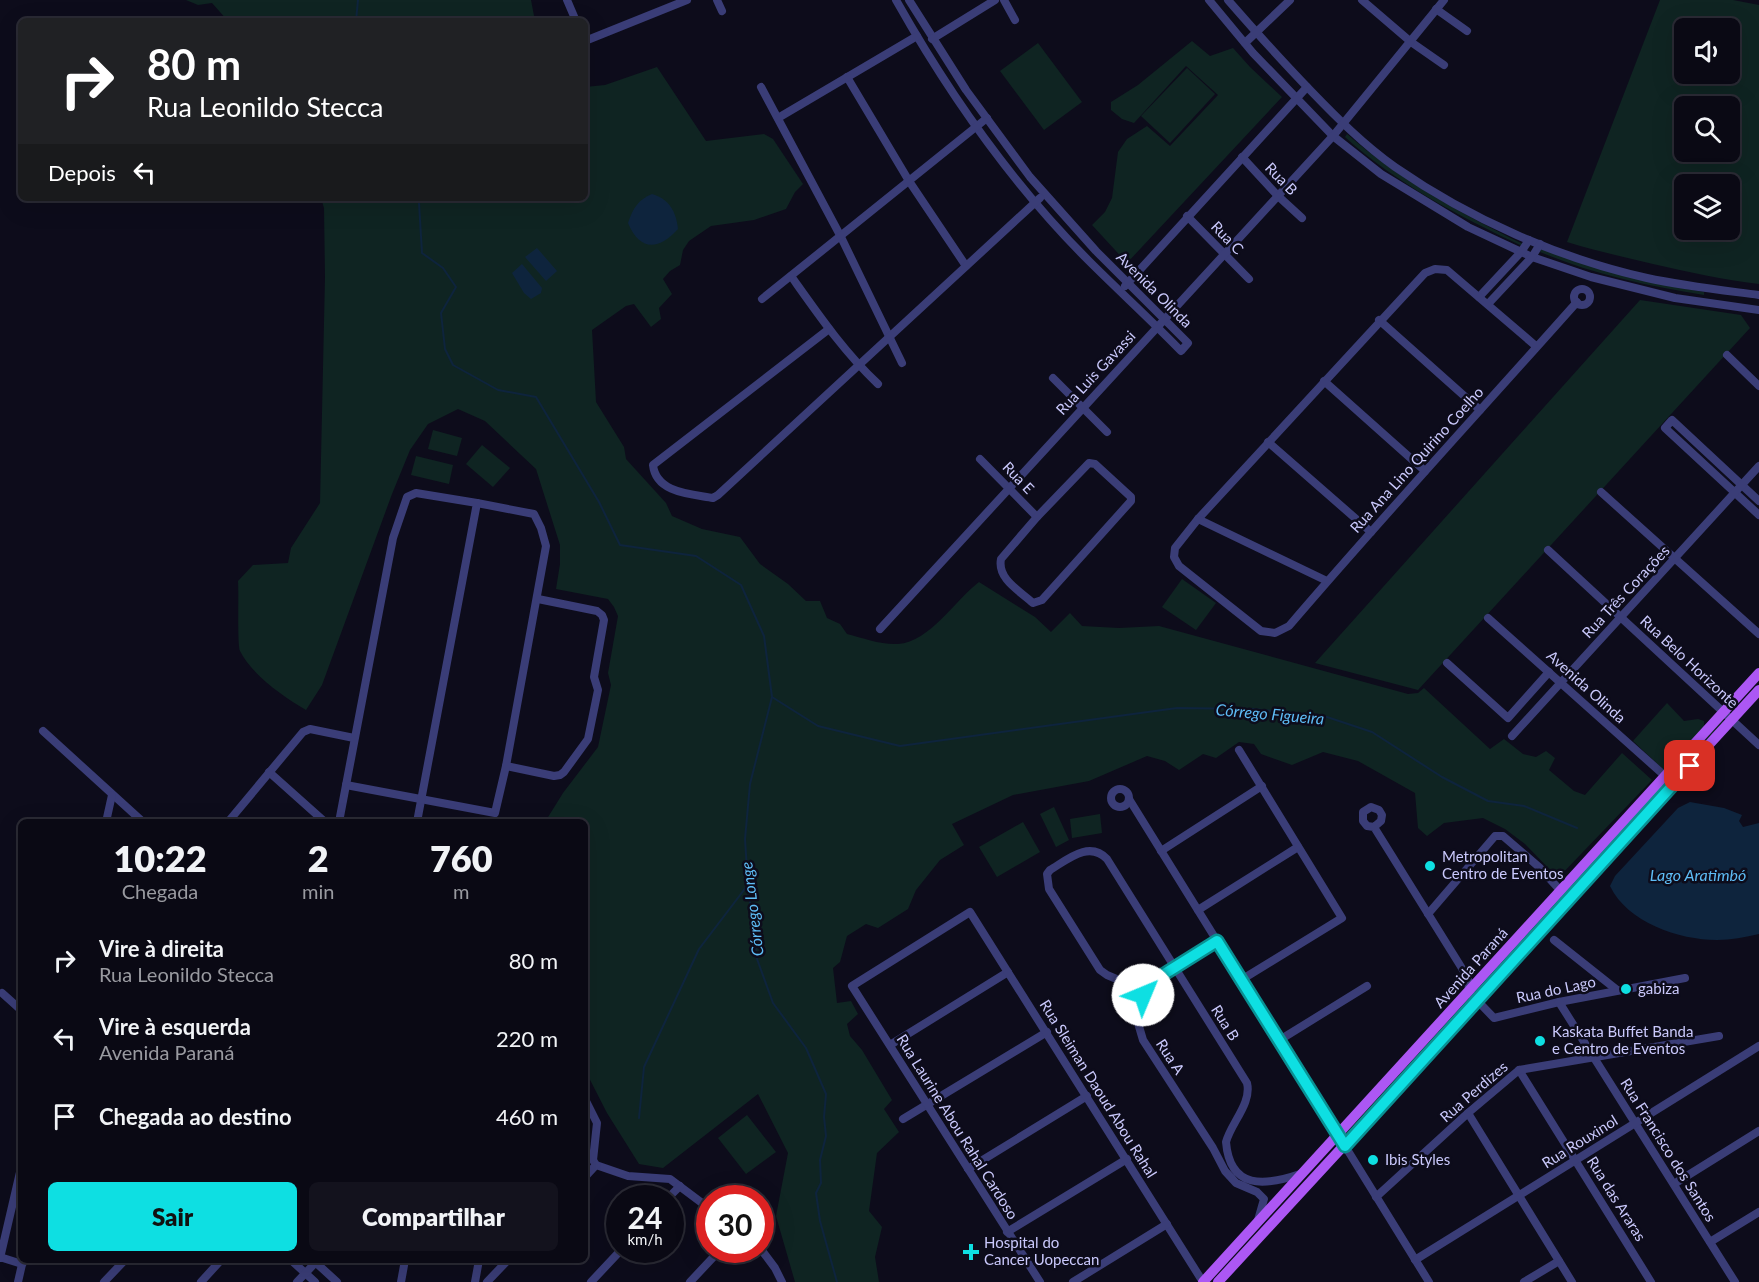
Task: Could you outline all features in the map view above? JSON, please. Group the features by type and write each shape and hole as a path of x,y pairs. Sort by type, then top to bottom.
{"main road":[{"name":"Avenida Paraná","path":"1203,1282 1338,1136 1569,900 1727,716 1759,672"},
{"name":"Avenida Paraná","path":"1218,1282 1345,1146 1612,831 1727,716 1759,690"},
{"path":"1338,1136 1345,1146"}],"street":[{"path":"567,0 575,18"},
{"path":"588,40 687,0"},
{"path":"717,0 722,11"},
{"name":"Avenida Olinda","path":"896,0 975,127 1036,202 1089,261 1180,351 1188,343 1096,251 1030,177 932,39 909,0"},
{"path":"932,39 995,0"},
{"path":"1004,0 1015,20"},
{"path":"1209,0 1245,43 1333,136 1373,169 1468,227 1532,257 1627,287 1759,310"},
{"path":"1228,0 1256,33 1343,124 1394,166 1482,219 1540,244 1645,278 1759,295"},
{"path":"1245,43 1290,0"},
{"path":"1362,0 1411,42 1444,65"},
{"path":"1343,124 1444,0"},
{"path":"1436,9 1467,31"},
{"path":"778,118 917,36"},
{"path":"945,81 956,74"},
{"path":"847,77 909,181 966,266"},
{"path":"761,87 840,237 902,363"},
{"path":"1121,291 1307,87"},
{"path":"762,298 987,118"},
{"name":"Rua Luis Gavassi","path":"880,629 1343,124"},
{"name":"Rua B","path":"1242,157 1302,218"},
{"path":"829,329 653,465 667,488 713,498 718,495 1044,194"},
{"name":"Rua C","path":"1187,216 1249,279"},
{"path":"1479,297 1521,252 1529,240"},
{"path":"1488,304 1532,257 1540,244"},
{"path":"1327,581 1198,519 1379,320 1425,273 1436,269 1447,270 1537,347"},
{"path":"791,276 829,329 858,365 878,384"},
{"path":"1709,303 1712,289"},
{"name":"Rua Ana Lino Quirino Coelho","path":"1198,519 1175,548 1174,557 1179,566 1260,631 1275,633 1289,626 1577,302"},
{"path":"1379,320 1480,410"},
{"path":"1726,355 1759,386"},
{"path":"1053,378 1107,432"},
{"path":"1324,381 1425,471"},
{"path":"1759,501 1672,420 1665,428 1759,515"},
{"path":"1269,442 1371,532"},
{"name":"Rua E","path":"980,459 1036,517"},
{"path":"1089,463 1095,464 1131,497 1131,501 1042,600 1033,603 1006,579 1000,567 1004,553 1036,517 1089,463"},
{"name":"Rua Três Corações","path":"1512,736 1759,466"},
{"path":"1601,492 1759,634"},
{"path":"340,819 354,738 393,538 407,497 416,493 534,514 546,546 538,599 495,813 346,785"},
{"path":"418,819 477,503"},
{"name":"Rua Belo Horizonte","path":"1548,550 1759,745"},
{"path":"506,766 554,776 564,772 588,739 598,690 594,677 604,620 602,615 597,611 538,599"},
{"name":"Avenida Olinda","path":"1488,618 1665,776"},
{"path":"1447,663 1508,718 1549,672"},
{"path":"230,819 303,732 310,729 354,738"},
{"path":"43,731 137,819"},
{"path":"1239,750 1342,918 1241,980"},
{"path":"269,772 322,819"},
{"path":"1161,851 1263,786"},
{"path":"107,819 112,795"},
{"path":"1126,802 1136,811 1338,1136"},
{"path":"1374,827 1468,978 1472,997"},
{"path":"1428,915 1495,836 1499,835 1539,867 1569,900"},
{"path":"1198,910 1298,847"},
{"name":"Rua B","path":"1126,982 1100,970 1047,884 1047,874 1050,870 1081,852 1095,851 1107,859 1247,1083 1248,1094 1228,1137 1227,1148"},
{"name":"Rua Sleiman Daoud Abou Rahal","path":"852,986 970,912 1203,1282"},
{"path":"1554,940 1617,990"},
{"path":"1140,1005 1143,995 1153,981 1217,941"},
{"path":"890,1045 1008,972"},
{"name":"Rua do Lago","path":"1472,997 1494,1018 1559,1002 1685,978"},
{"path":"1126,982 1153,981"},
{"name":"Rua A","path":"1126,982 1136,989 1140,1005 1138,1023 1143,1040 1231,1178 1240,1186 1257,1192"},
{"name":"Rua Laurine Abou Rahal Cardoso","path":"852,986 1040,1282"},
{"path":"1278,1041 1367,986"},
{"path":"2,993 18,1007"},
{"name":"Rua Francisco dos Santos","path":"1559,1002 1735,1282"},
{"path":"903,1119 1047,1032"},
{"name":"Rua Perdizes","path":"1376,1197 1468,1113 1520,1070 1719,1036"},
{"name":"Rua Rouxinol","path":"1415,1260 1759,1047"},
{"name":"Rua das Araras","path":"1520,1070 1651,1282"},
{"path":"968,1169 1087,1096"},
{"path":"588,1105 597,1123 593,1160 596,1165 628,1176 670,1179 679,1185"},
{"path":"1468,1113 1572,1282"},
{"path":"1674,1184 1759,1131"},
{"path":"1345,1146 1429,1282"},
{"path":"1213,1148 1227,1148 1236,1172 1245,1178 1260,1182 1278,1182 1304,1173"},
{"path":"1008,1232 1127,1159"},
{"path":"588,1174 596,1165"},
{"path":"18,1181 0,1257 18,1260"},
{"path":"1256,1224 1264,1203 1262,1194 1257,1192 1260,1182"},
{"path":"684,1189 696,1198"},
{"path":"1710,1242 1759,1212"},
{"path":"1073,1282 1167,1224"},
{"path":"1524,1282 1559,1261"},
{"path":"18,1282 23,1263"},
{"path":"104,1282 122,1263"},
{"path":"201,1282 218,1263"},
{"path":"294,1263 315,1282"},
{"path":"297,1282 313,1263"},
{"path":"317,1263 338,1282"},
{"path":"401,1282 404,1263"},
{"path":"475,1282 478,1263"},
{"path":"487,1282 505,1263"},
{"path":"591,1282 609,1263"},
{"path":"690,1282 708,1263"},
{"path":"771,1263 782,1282"}],"green space":[{"path":"186,0 531,0 534,18 225,18 212,3 198,5"},
{"path":"1660,0 1733,0 1759,5 1759,284 1719,278 1567,242"},
{"path":"1192,41 1210,56 1233,48 1282,97 1127,263 1092,225 1105,212 1112,198 1118,152 1127,139 1147,126 1170,146 1218,95 1186,66 1134,123 1122,119 1111,110 1111,102 1138,85"},
{"path":"1038,43 1082,102 1044,130 1000,71"},
{"path":"657,67 706,141 764,134 773,139 803,184 795,192 786,209 754,220 711,226 689,241 683,250 680,265 663,279 672,294 659,308 661,319 651,327 634,304 626,306 592,330 596,402 624,447 626,459 666,503 672,516 702,529 740,537 760,564 788,584 806,601 820,601 827,618 840,624 847,634 885,643 910,642 942,619 979,582 1035,617 1051,632 1070,613 1082,626 1119,628 1159,626 1408,694 1418,693 1424,688 1490,749 1504,739 1523,754 1536,757 1546,751 1555,758 1549,770 1574,791 1585,795 1622,753 1652,780 1558,878 1525,844 1505,829 1483,818 1444,823 1427,836 1418,828 1415,793 1358,761 1323,752 1292,765 1261,754 1254,744 1239,742 1216,758 1203,754 1179,770 1165,761 1147,756 1089,781 1013,795 952,824 964,845 940,860 916,890 908,909 878,928 866,924 847,936 840,962 833,968 837,1003 851,1001 858,1014 847,1024 850,1036 862,1050 892,1100 884,1109 899,1132 877,1153 869,1211 882,1227 875,1257 879,1282 795,1282 776,1216 788,1153 758,1094 663,1168 639,1164 607,1113 588,1076 588,819 547,819 563,793 598,747 611,685 608,673 618,616 608,599 556,589 560,545 536,469 485,421 458,409 428,424 410,450 322,685 306,710 260,677 245,660 239,647 238,581 253,565 288,563 291,548 320,503 325,277 324,208 322,201 588,201 588,87 605,85"},
{"path":"1187,68 1215,94 1170,143 1141,116"},
{"path":"1347,134 1409,181 1454,208 1523,244 1522,246 1452,211 1407,184 1365,154 1345,137"},
{"path":"1541,249 1704,292 1704,295 1600,273 1540,252"},
{"path":"1640,300 1741,315 1750,328 1418,690 1315,663"},
{"path":"433,430 462,438 457,456 428,449"},
{"path":"482,445 510,468 493,487 466,464"},
{"path":"416,456 453,465 449,484 411,475"},
{"path":"1182,579 1216,603 1196,630 1162,607"},
{"path":"1667,703 1684,721 1698,719 1704,721 1704,727 1664,770 1633,741"},
{"path":"1723,720 1724,722 1541,923 1537,923"},
{"path":"1054,807 1069,840 1056,847 1040,814"},
{"path":"1100,814 1102,833 1072,838 1070,819"},
{"path":"1023,822 1040,852 997,877 979,847"},
{"path":"1467,1000 1469,1002 1343,1138 1342,1136"},
{"path":"747,1115 776,1152 746,1174 718,1138"}],"water":[{"path":"652,194 663,199 671,207 678,229 664,241 650,245 638,239 628,223 637,205"},
{"path":"537,248 557,271 546,281 525,257"},
{"path":"522,264 542,288 541,293 531,299 524,293 512,273"},
{"name":"Lago Aratimbó","path":"1690,802 1724,808 1742,815 1739,821 1743,827 1759,823 1759,934 1717,940 1687,937 1671,932 1641,919 1629,910 1610,886 1615,876 1678,808"}],"waterway":[{"path":"356,18 358,0"},
{"name":"Córrego Figueira","path":"421,201 419,203 422,253 443,268 456,287 441,313 445,349 453,365 498,390 536,397 599,502 620,545 696,556 741,585 764,636 772,697 818,726 900,746 1177,708 1253,709 1327,717 1372,732 1442,777 1488,801 1524,806 1577,828"},
{"name":"Córrego Longe","path":"772,697 750,784 745,839 748,885 757,959 773,1003 806,1048 826,1094 824,1117 826,1136 820,1160 821,1183 816,1193 820,1221 837,1282"},
{"path":"639,1118 644,1067 699,949 747,886"}],"place":[{"name":"Metropolitan Centro de Eventos","path":"1430,866"},
{"name":"gabiza","path":"1626,989"},
{"name":"Kaskata Buffet Banda e Centro de Eventos","path":"1540,1041"},
{"name":"Ibis Styles","path":"1373,1160"},
{"name":"Hospital do Cancer Uopeccan","path":"971,1252"}],"route":[{"path":"1143,995 1153,981 1217,941 1345,1146 1690,766"}]}
